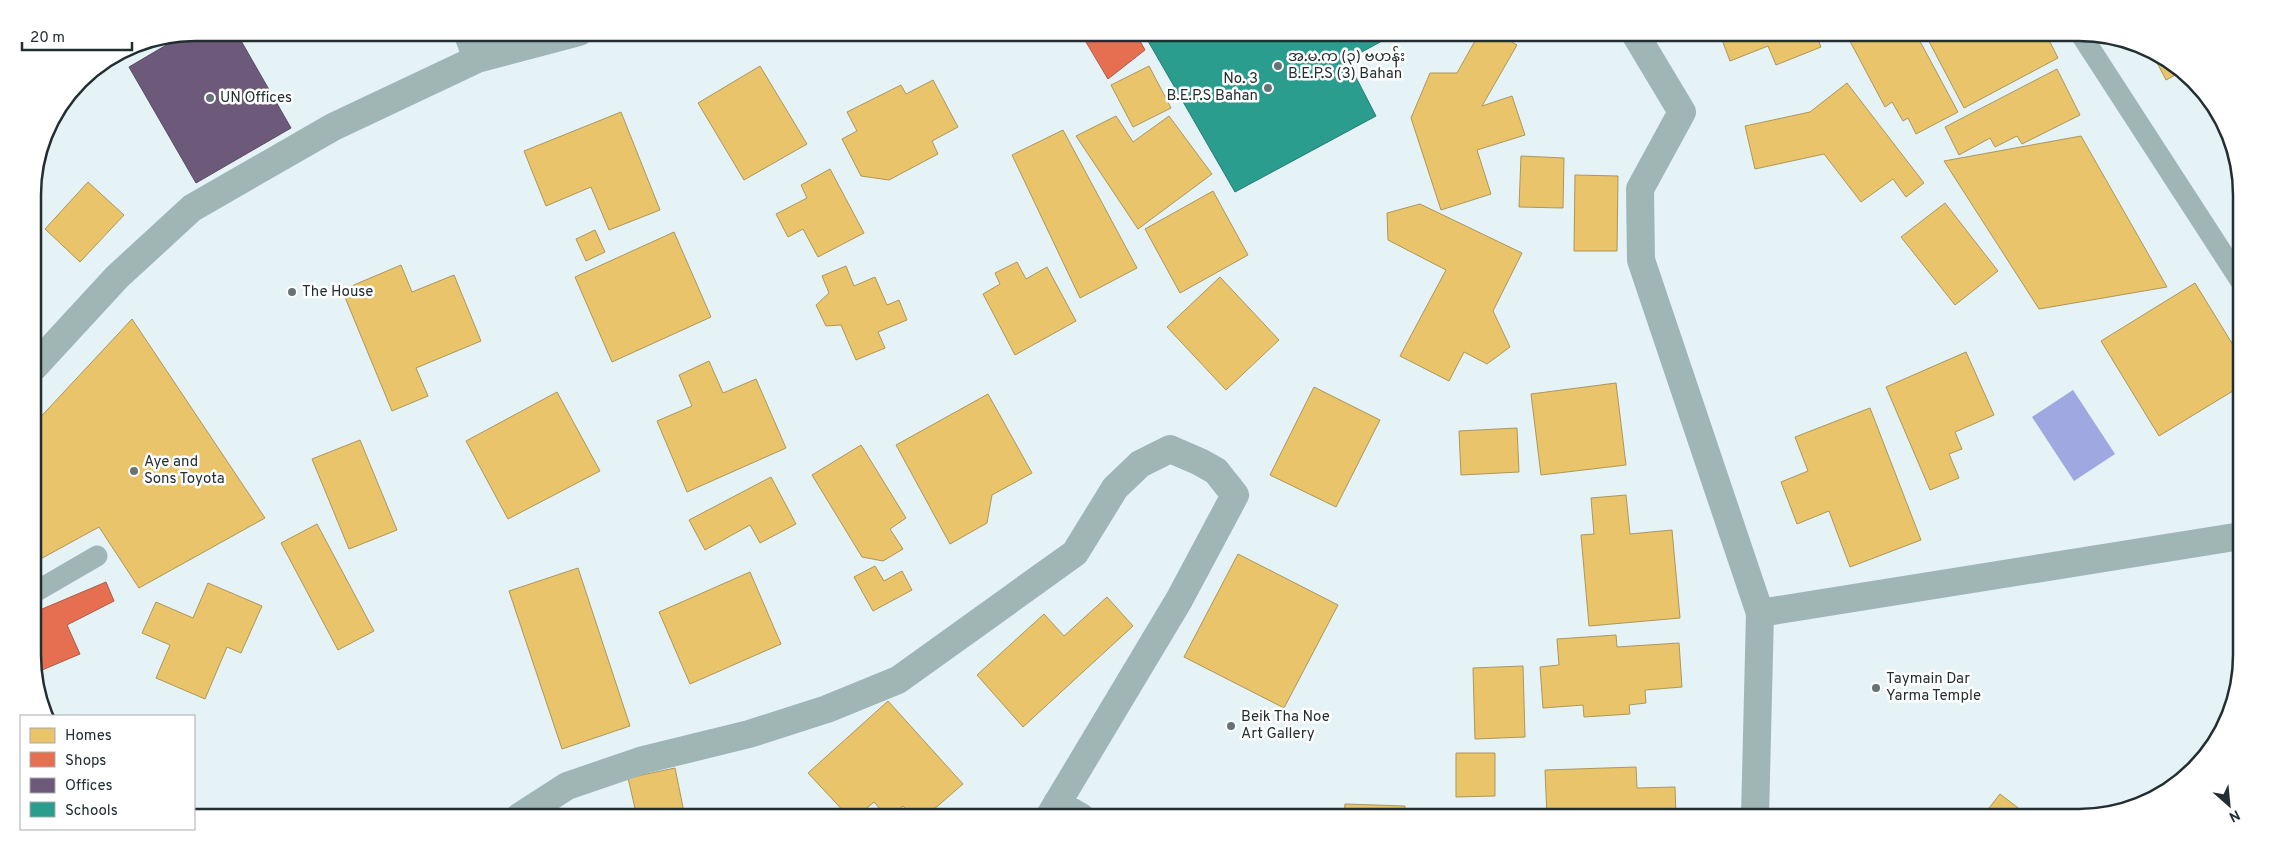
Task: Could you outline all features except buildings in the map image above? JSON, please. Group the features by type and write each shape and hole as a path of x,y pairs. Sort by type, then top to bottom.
{"street":[{"path":"1640,41 1682,112 1640,189 1641,260 1760,613 1755,808"},
{"path":"471,42 477,59"},
{"path":"42,359 117,277 192,208 334,127 477,59 542,42"},
{"path":"533,809 567,786 643,760 749,734 827,709 898,680 1075,552 1115,488 1140,464 1170,449 1216,471 1235,495 1179,600 1054,809"},
{"path":"1760,613 2233,537"}],"lane":[{"path":"2086,42 2233,269"},
{"path":"41,588 97,556"}],"water":[{"path":"2073,390 2115,454 2074,481 2032,417"}],"place":[{"name":"အ.မ.က (၃) ဗဟန်း B.E.P.S (3) Bahan","path":"1278,66"},
{"name":"No. 3 B.E.P.S Bahan","path":"1268,88"},
{"name":"UN Offices","path":"210,98"},
{"name":"The House","path":"292,292"},
{"name":"Aye and Sons Toyota","path":"134,471"},
{"name":"Taymain Dar Yarma Temple","path":"1876,688"},
{"name":"Beik Tha Noe Art Gallery","path":"1231,726"}]}
